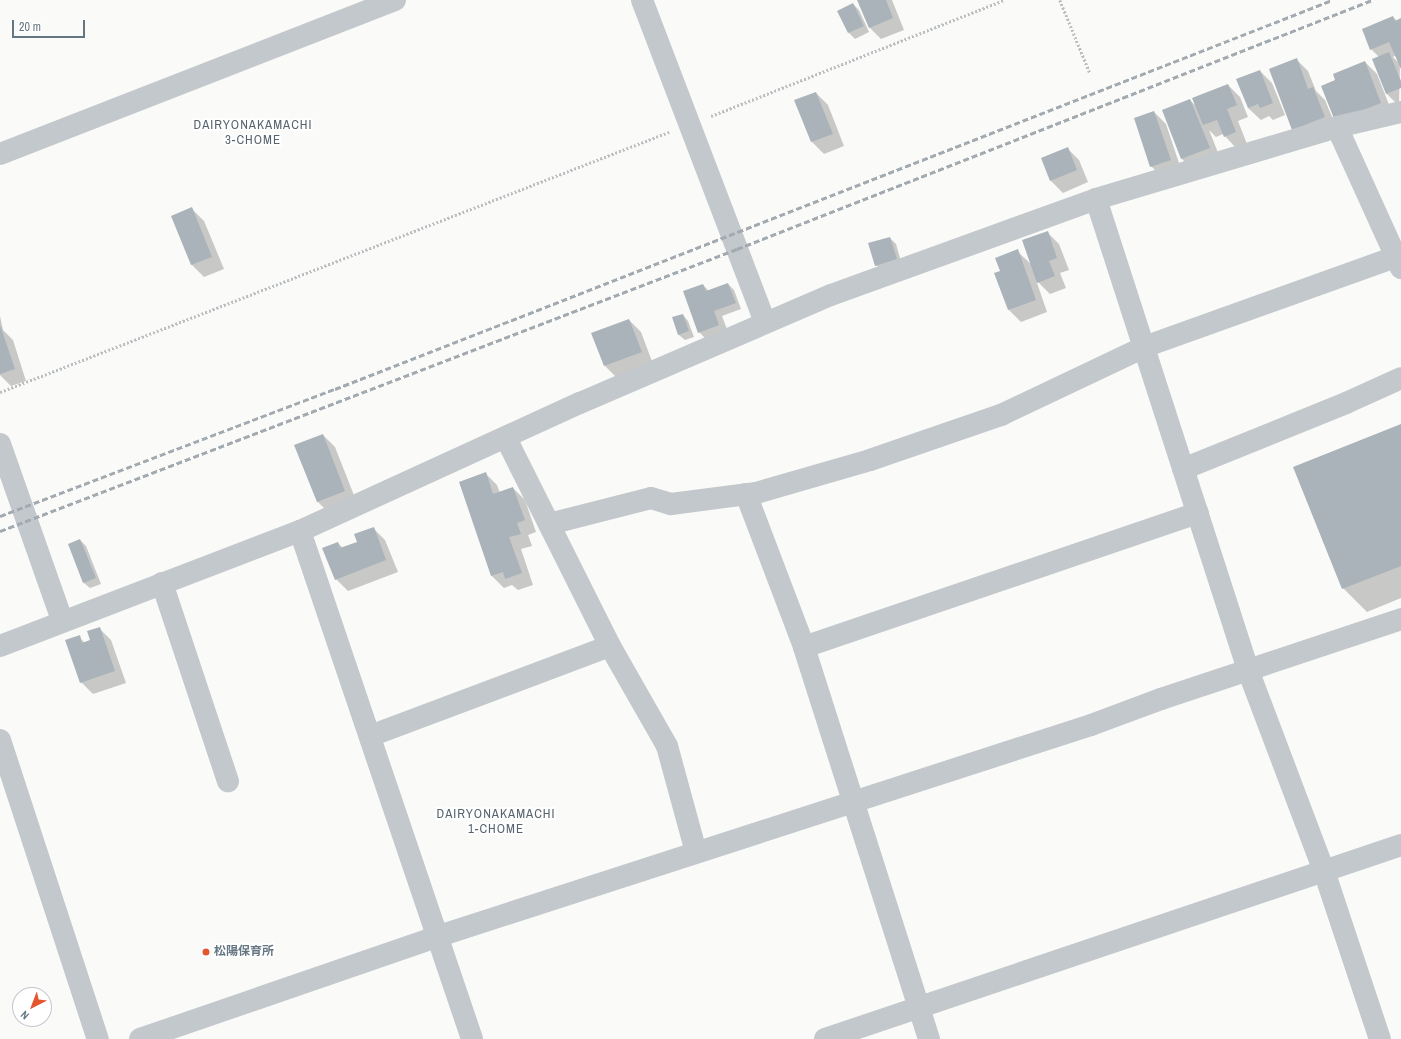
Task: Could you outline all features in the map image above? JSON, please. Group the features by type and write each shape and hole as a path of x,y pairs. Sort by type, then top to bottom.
{"street":[{"path":"0,154 395,0"},
{"path":"642,0 765,322"},
{"path":"0,646 62,620 300,531 765,322 1096,199 1337,127 1401,112"},
{"path":"549,524 651,498 672,504 746,494 870,460 1001,415 1144,346 1398,262 1394,232 1337,127"},
{"path":"1096,199 1248,670 1324,871 1380,1039"},
{"path":"1184,469 1346,404 1401,378"},
{"path":"506,438 610,646 667,746 696,852"},
{"path":"0,444 62,620"},
{"path":"746,494 804,647 852,802 929,1039"},
{"path":"804,647 1198,513"},
{"path":"300,531 439,936 472,1039"},
{"path":"162,583 228,781"},
{"path":"140,1039 439,936 1091,725 1248,670 1401,619"},
{"path":"370,736 610,646"},
{"path":"0,740 98,1039"},
{"path":"825,1039 1401,845"}],"path":[{"path":"0,392 690,124 1004,0"},
{"path":"1060,0 1090,73"}],"building":[{"path":"857,0 886,0 893,18 869,28"},
{"path":"853,3 864,26 848,33 837,11"},
{"path":"1393,16 1395,21 1401,18 1401,69 1389,42 1370,50 1362,29"},
{"path":"1389,52 1401,81 1401,88 1386,94 1372,59"},
{"path":"1297,58 1308,89 1313,87 1325,117 1292,130 1269,69"},
{"path":"1365,61 1381,103 1335,121 1321,86 1335,80 1333,74"},
{"path":"1260,70 1273,103 1260,108 1258,104 1248,108 1236,79"},
{"path":"1228,84 1237,105 1227,109 1236,132 1224,137 1217,120 1203,125 1192,98"},
{"path":"816,92 833,134 811,142 794,100"},
{"path":"1190,99 1210,148 1181,159 1162,110"},
{"path":"1154,111 1171,160 1150,167 1134,118"},
{"path":"1068,147 1077,170 1050,181 1041,158"},
{"path":"192,207 212,257 191,265 171,216"},
{"path":"1048,231 1057,258 1049,261 1055,276 1037,283 1022,240"},
{"path":"890,237 897,259 875,266 868,243"},
{"path":"1018,249 1036,300 1008,310 994,273 1000,271 995,258"},
{"path":"728,283 736,303 714,311 719,325 698,333 683,291 703,284 706,291"},
{"path":"683,314 689,331 678,335 672,317"},
{"path":"629,319 642,352 604,366 591,333"},
{"path":"0,325 15,369 0,374"},
{"path":"1401,424 1401,566 1342,589 1293,467"},
{"path":"323,434 345,491 317,502 294,445"},
{"path":"486,472 493,494 513,487 525,520 517,523 521,534 509,537 522,573 505,579 503,572 491,576 459,482"},
{"path":"374,527 386,560 335,580 322,548 338,542 340,548 357,542 354,534"},
{"path":"80,539 96,578 83,583 68,544"},
{"path":"100,627 115,671 80,683 65,640 80,635 82,643 90,640 87,631"}],"railway":[{"path":"0,516 335,389 1332,0"},
{"path":"0,531 737,249 1372,0"}],"place":[{"name":"松陽保育所","path":"206,952"}],"district":[{"name":"DAIRYONAKAMACHI 3-CHOME","path":"253,134"},
{"name":"DAIRYONAKAMACHI 1-CHOME","path":"496,822"}]}
